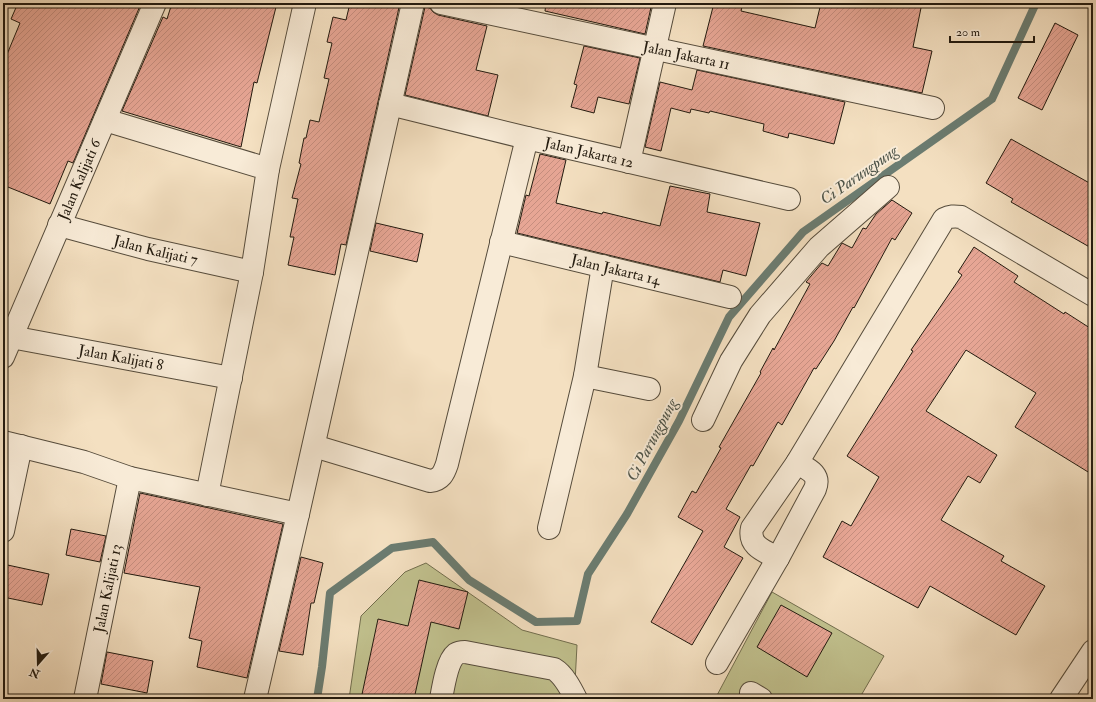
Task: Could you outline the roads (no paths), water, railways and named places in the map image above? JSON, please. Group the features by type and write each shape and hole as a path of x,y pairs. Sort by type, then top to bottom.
{"street":[{"name":"Jalan Kalijati 6","path":"3,357 155,3"},
{"path":"207,495 252,272 268,169 305,3"},
{"path":"255,699 314,446 413,3"},
{"name":"Jalan Jakarta 11","path":"441,3 933,108"},
{"path":"628,162 665,3"},
{"name":"Jalan Jakarta 12","path":"390,104 527,138 789,199"},
{"path":"105,120 268,169"},
{"path":"314,446 430,481 437,480 442,477 447,464 527,138"},
{"path":"703,420 730,361 760,315 819,247 888,187"},
{"path":"778,558 758,547 752,539 752,528 797,462 940,225 948,217 961,217 1093,295"},
{"name":"Jalan Kalijati 7","path":"59,225 148,249 252,272"},
{"name":"Jalan Jakarta 14","path":"502,242 730,296"},
{"path":"549,528 585,376 603,266"},
{"name":"Jalan Kalijati 8","path":"11,337 231,378"},
{"path":"585,376 649,389"},
{"path":"3,531 12,444 84,462 130,478 298,514"},
{"path":"717,663 778,558 817,484 814,474 797,462"},
{"name":"Jalan Kalijati 13","path":"85,699 130,478"},
{"path":"1061,699 1093,651"},
{"path":"441,699 452,658 455,654 465,652 554,669 559,672 576,699"}],"waterway":[{"name":"Ci Parungpung","path":"317,699 330,593 392,548 433,542 469,580 536,622 577,621 588,574 627,514 679,421 729,317 803,232 992,99 1036,3"}]}
